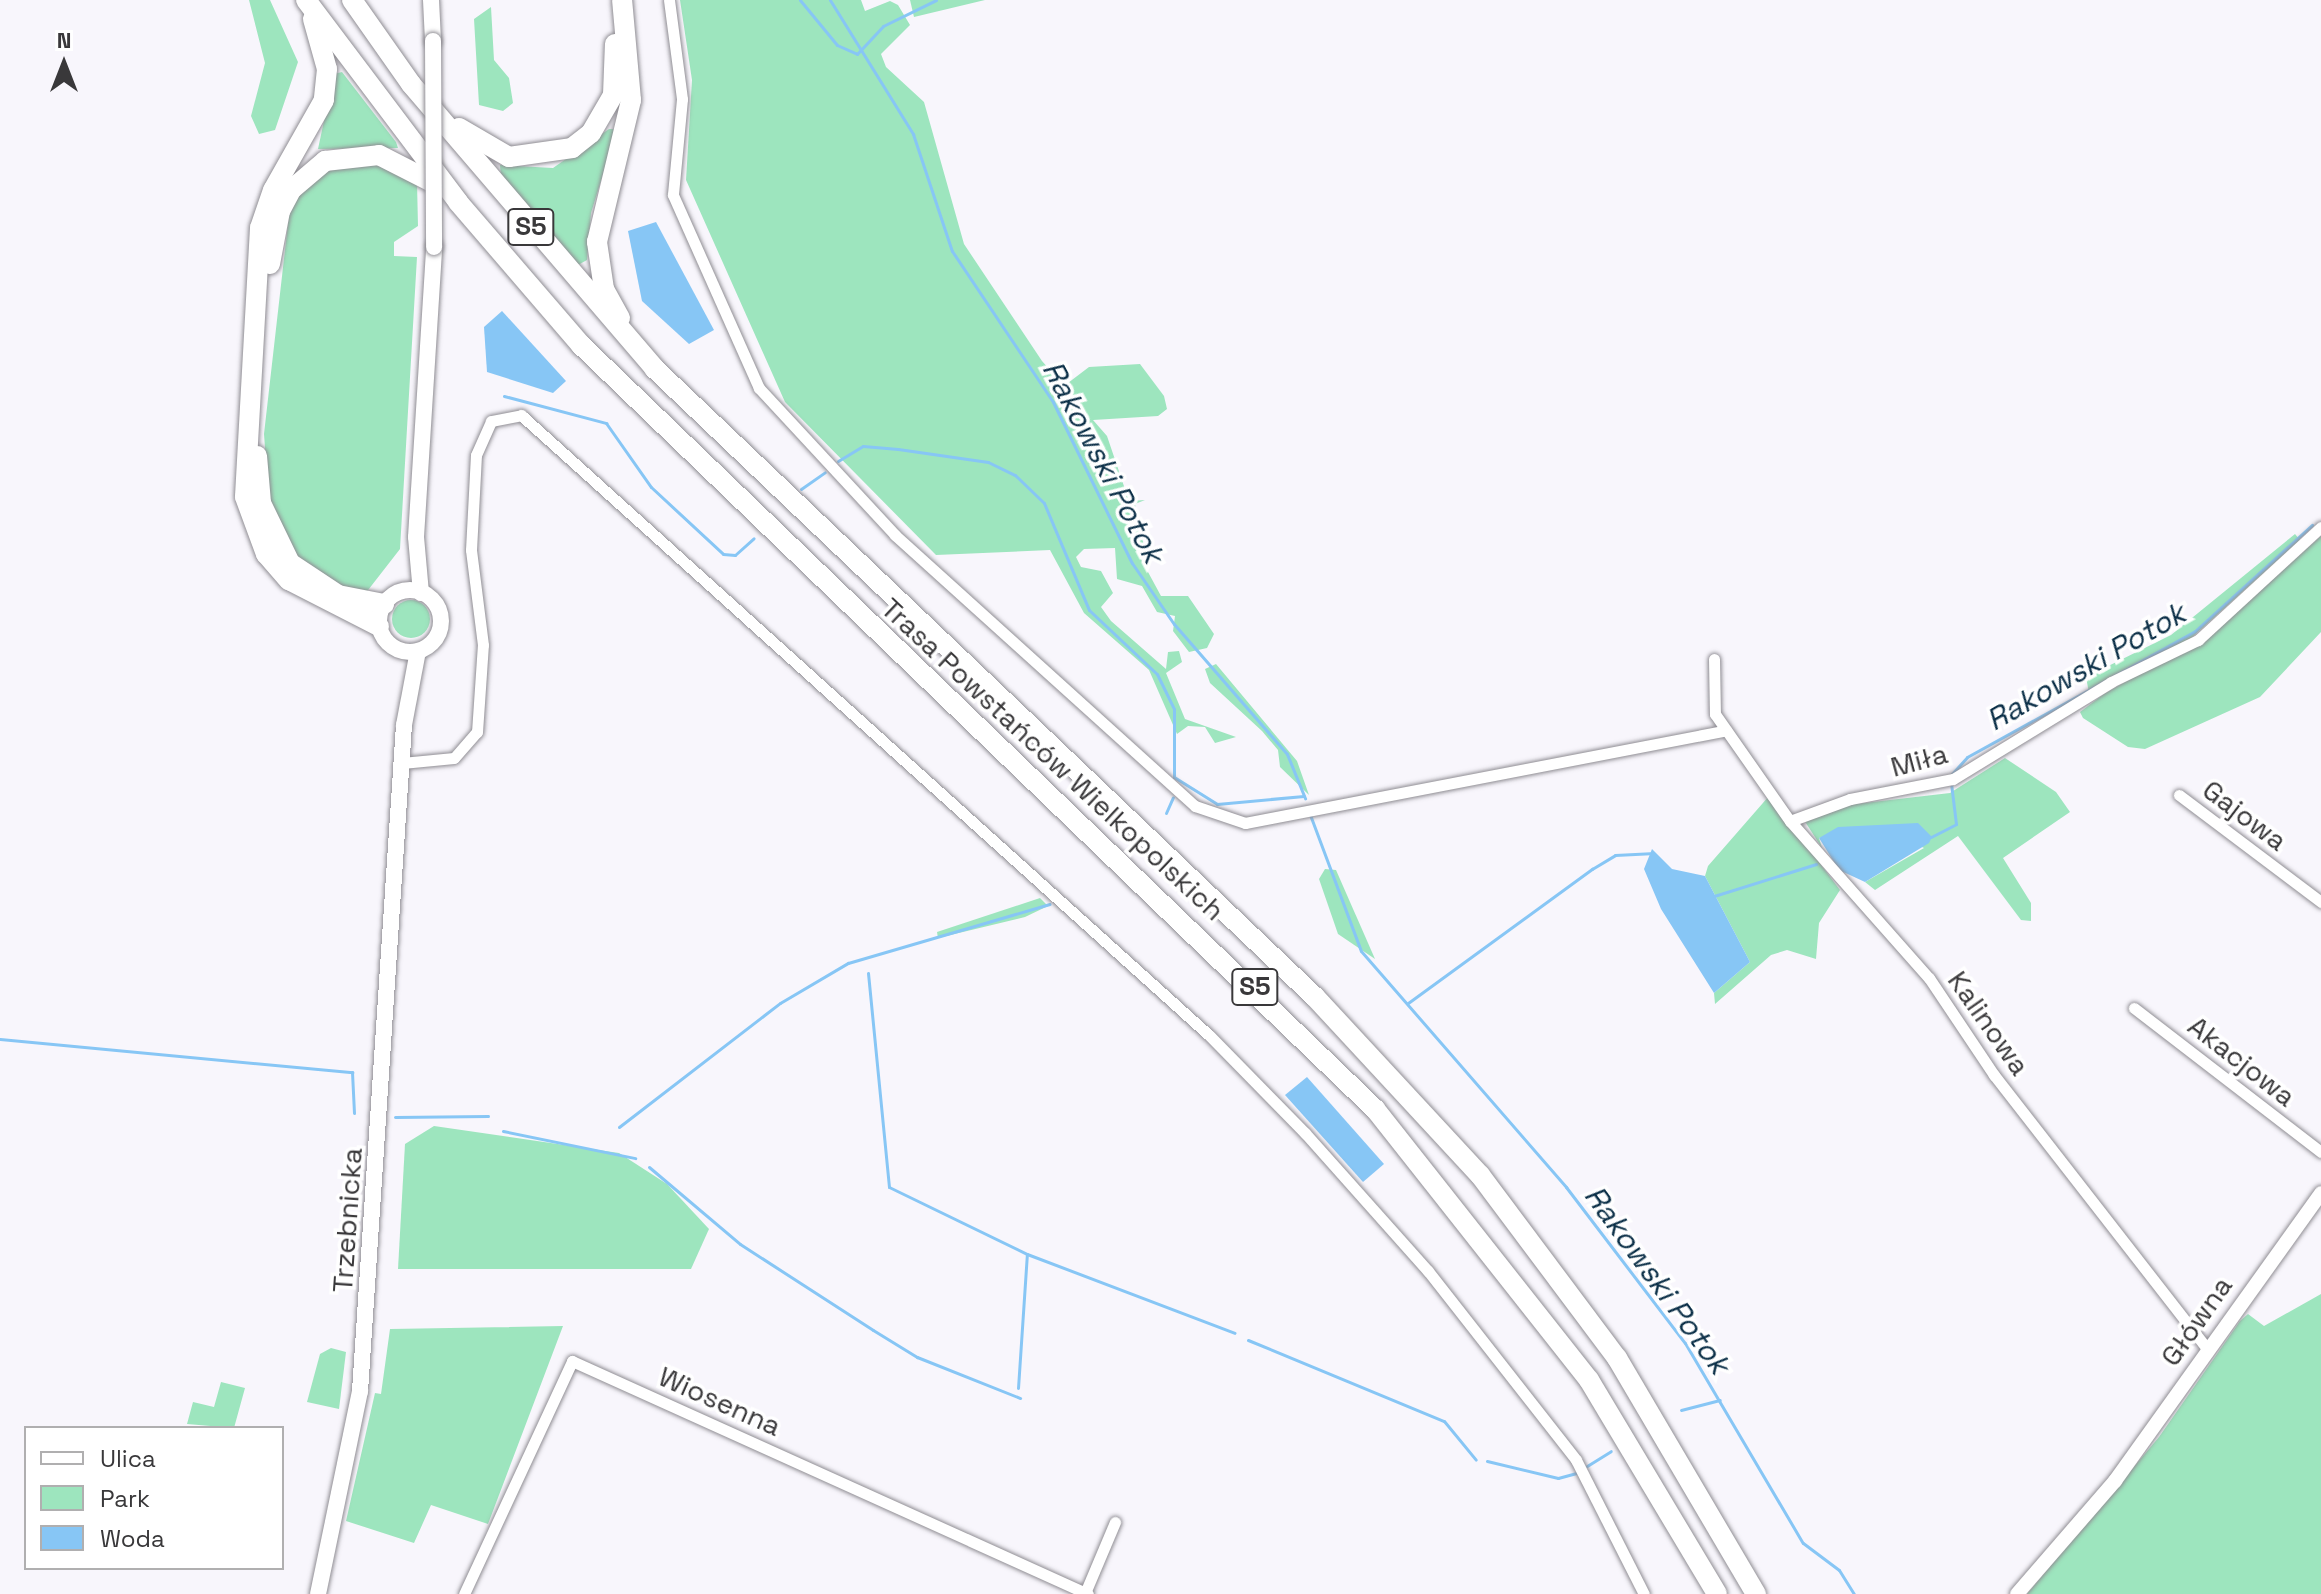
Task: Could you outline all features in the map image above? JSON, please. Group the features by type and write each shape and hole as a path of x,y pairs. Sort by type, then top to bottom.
{"highway":[{"name":"Trasa Powstańców Wielkopolskich","path":"306,0 458,202 581,345 752,515 1268,998 1375,1109 1589,1380 1717,1594"},
{"path":"306,0 327,69 324,100 273,190 260,228 245,497 253,529 282,574 317,600 379,626"},
{"name":"Trasa Powstańców Wielkopolskich","path":"352,0 411,84 654,368 1400,1086 1498,1197 1617,1358 1756,1594"},
{"path":"411,84 487,149 530,159 572,148 591,133 613,95 609,0"},
{"path":"622,0 631,100 598,253 604,289 654,368"},
{"path":"384,604 313,583 272,535 261,503 271,246 291,190 341,156 396,159 458,202"}],"main road":[{"path":"421,593 416,537 434,247 431,0"},
{"path":"401,592 416,537"},
{"path":"397,649 418,651 435,640 441,622 436,603 421,593 401,592 384,604 379,626 397,649 407,692"},
{"path":"407,692 418,651"},
{"name":"Trzebnicka","path":"318,1594 360,1391 407,692"}],"street":[{"path":"669,0 682,99 673,195 759,388 895,535 1195,806 1245,823 1726,730"},
{"path":"402,763 454,758 477,732 483,645 471,550 476,455 491,421 521,415 1210,1036 1305,1133 1428,1271 1576,1460 1644,1594"},
{"name":"Miła","path":"1790,821 1838,802 1953,779 2111,682 2198,640 2321,527"},
{"name":"Kalinowa","path":"1714,659 1711,704 1790,821 1929,978 1994,1075 2207,1349"},
{"name":"Gajowa","path":"2179,795 2321,902"},
{"name":"Akacjowa","path":"2134,1008 2321,1152"},
{"name":"Główna","path":"2017,1594 2115,1481 2321,1193"},
{"name":"Wiosenna","path":"464,1594 572,1361 1084,1593 1115,1522"}],"green space":[{"path":"249,0 270,0 298,62 275,130 259,134 251,116 265,63"},
{"path":"680,0 861,0 865,11 890,1 898,5 910,25 881,54 886,67 924,102 964,244 1042,361 1064,386 1089,367 1140,364 1164,396 1167,409 1158,416 1093,420 1107,436 1129,501 1145,500 1135,504 1144,546 1135,548 1161,596 1188,596 1214,634 1207,648 1189,652 1173,631 1175,616 1157,612 1142,586 1117,579 1115,548 1084,549 1076,557 1081,567 1101,571 1113,593 1101,607 1111,621 1166,669 1168,652 1179,651 1182,662 1166,673 1185,719 1236,737 1215,743 1205,727 1188,726 1177,734 1149,670 1084,613 1050,550 936,555 785,402 686,180 692,80"},
{"path":"910,0 985,0 914,17"},
{"path":"491,7 494,60 509,78 513,103 503,111 479,105 474,19"},
{"path":"342,72 398,148 318,149 334,74"},
{"path":"609,129 617,129 591,213 587,260 578,265 501,176 500,165 553,168"},
{"path":"381,163 417,182 418,226 394,242 394,256 417,257 400,549 365,594 333,584 294,556 269,504 264,434 290,206 320,174 342,164"},
{"path":"2295,534 2300,540 2190,639 2089,693 2086,677 2171,635"},
{"path":"2321,536 2321,632 2260,697 2145,749 2128,747 2083,718 2080,712 2104,694 2217,629"},
{"path":"411,600 425,605 430,619 425,633 411,638 397,633 392,619 397,605"},
{"path":"1216,664 1297,761 1309,795 1280,767 1278,750 1262,731 1210,683 1205,669"},
{"path":"2005,758 2056,792 2070,812 2003,858 2031,903 2031,921 2021,920 1958,836 1875,890 1865,882 1924,848 1884,828 1856,827 1819,838 1822,848 1804,820 1847,805 1950,793"},
{"path":"1769,796 1840,890 1819,923 1816,959 1787,950 1771,955 1715,1004 1714,993 1750,962 1705,876 1708,866"},
{"path":"1325,869 1336,870 1375,959 1338,934 1319,879"},
{"path":"1040,898 1048,906 1025,917 938,938 937,932"},
{"path":"434,1126 619,1153 667,1184 709,1229 691,1269 398,1269 405,1144"},
{"path":"2321,1294 2321,1594 2027,1594 2159,1437 2240,1321 2248,1314 2264,1326"},
{"path":"563,1326 488,1524 431,1505 414,1543 346,1521 375,1393 381,1394 390,1329"},
{"path":"331,1348 346,1352 339,1409 307,1402 320,1354"},
{"path":"221,1382 245,1388 235,1426 187,1424 193,1402 214,1407"}],"water":[{"path":"656,222 714,330 689,344 642,301 628,231"},
{"path":"502,311 566,381 553,393 487,372 484,327"},
{"path":"1918,823 1932,837 1929,843 1865,882 1839,870 1819,838 1838,827"},
{"path":"1652,849 1672,869 1705,876 1750,962 1714,993 1661,909 1644,869"},
{"path":"1307,1077 1384,1164 1363,1182 1285,1095"}],"waterway":[{"path":"800,0 837,45 857,54 883,26 936,0"},
{"name":"Rakowski Potok","path":"830,0 913,134 952,251 1053,402 1132,563 1174,624 1287,754 1305,798"},
{"path":"504,396 606,423 651,487 723,554 735,555 754,538"},
{"path":"838,461 863,446 988,462 1015,475 1044,503 1089,610 1157,674 1174,709 1174,777 1217,804 1304,796"},
{"path":"801,489 825,472"},
{"name":"Rakowski Potok","path":"1950,776 1967,757 2195,631 2312,525"},
{"name":"Rakowski Potok","path":"1931,837 1956,824 1951,786"},
{"path":"1166,813 1173,797"},
{"name":"Rakowski Potok","path":"1309,812 1361,951 1566,1187 1685,1343 1803,1543 1839,1570 1854,1594"},
{"name":"Rakowski Potok","path":"1408,1003 1592,869 1615,855 1650,853"},
{"name":"Rakowski Potok","path":"1714,896 1816,864"},
{"path":"619,1127 780,1003 848,963 1050,904"},
{"path":"868,973 889,1187 1027,1254 1235,1333"},
{"path":"0,1039 352,1072 354,1113"},
{"path":"395,1117 488,1116"},
{"path":"503,1131 635,1158"},
{"path":"649,1167 740,1244 873,1330 917,1357 1020,1398"},
{"path":"1018,1388 1027,1254"},
{"path":"1248,1340 1444,1421 1476,1460"},
{"path":"1681,1410 1720,1400"},
{"path":"1587,1466 1611,1451"},
{"path":"1487,1461 1558,1478 1577,1473"}]}
